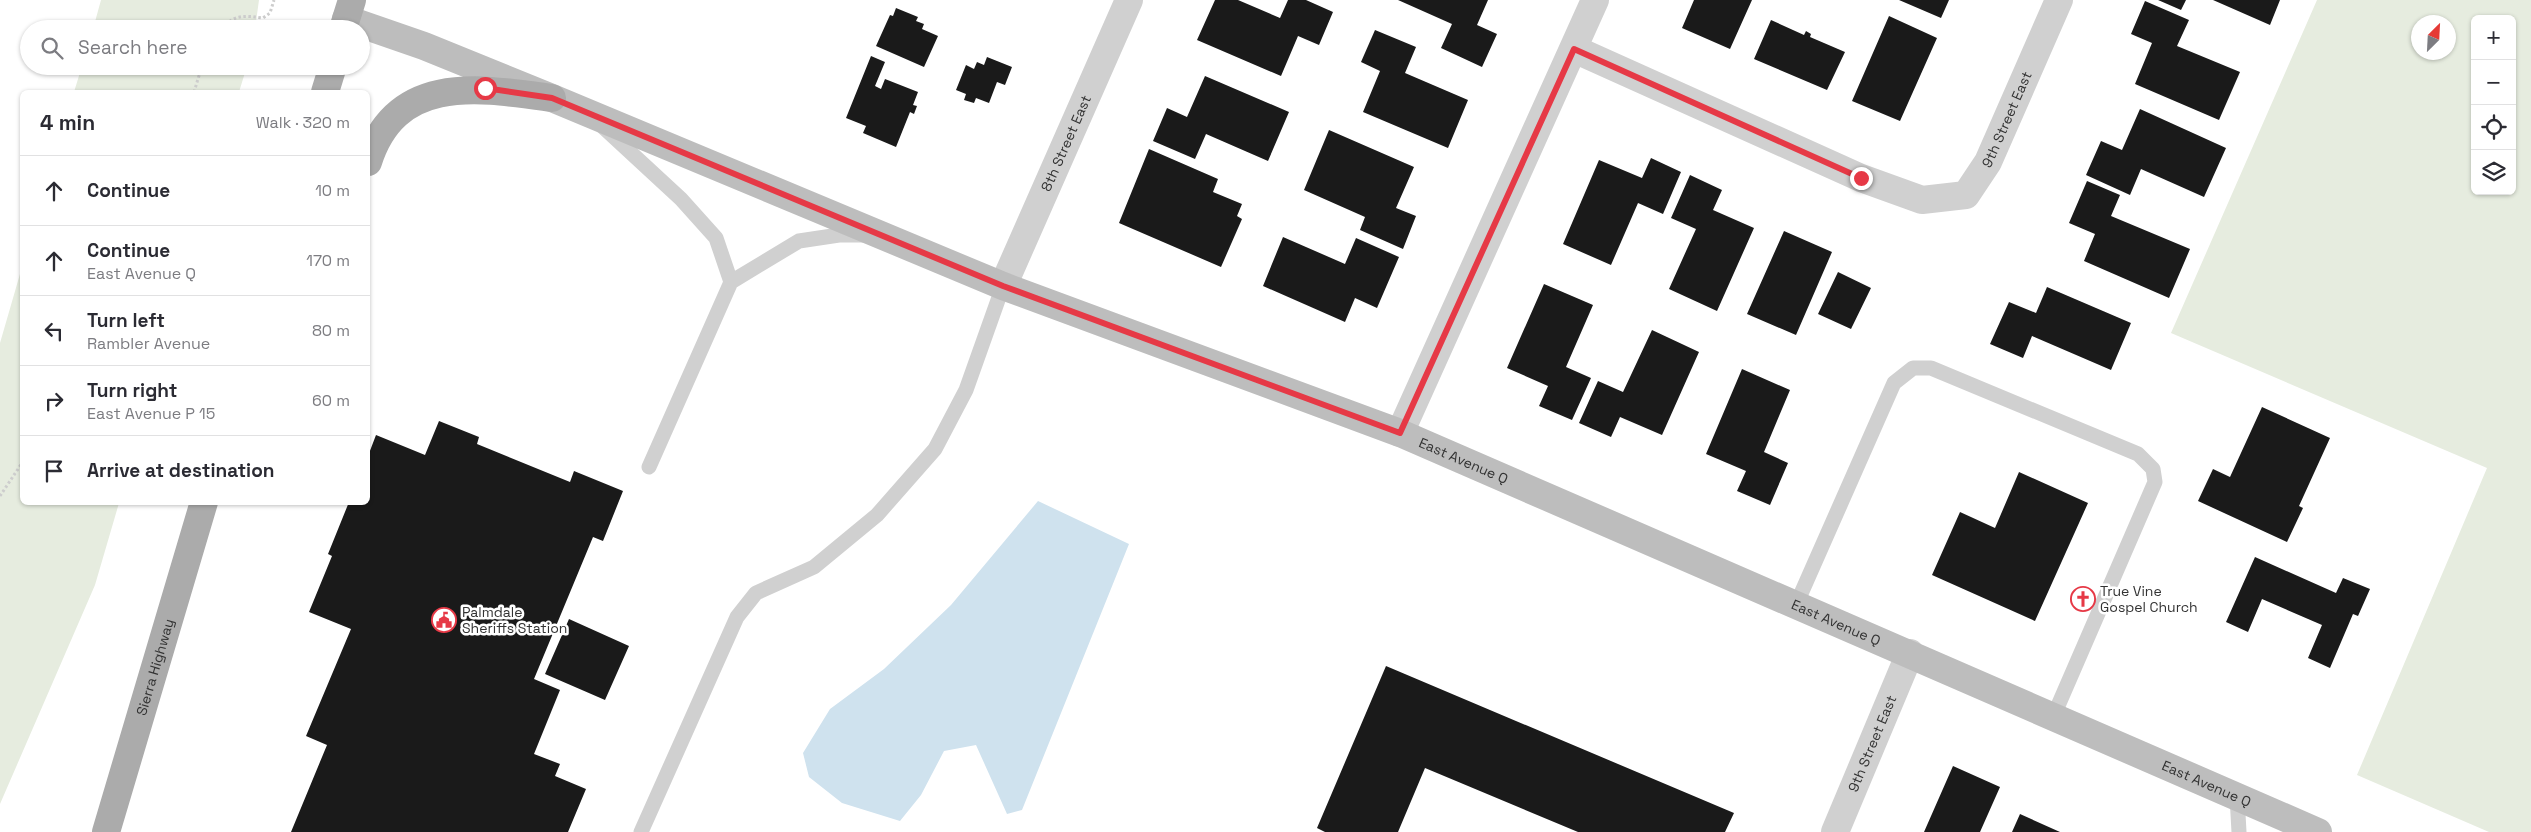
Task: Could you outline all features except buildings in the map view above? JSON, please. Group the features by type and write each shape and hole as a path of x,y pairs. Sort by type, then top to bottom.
{"main road":[{"name":"East Avenue Q","path":"370,25 552,98 1003,286 1400,433 1910,653 2318,832"},
{"path":"326,90 330,75"},
{"path":"370,157 382,130 399,112 418,100 454,90 485,88 552,98"},
{"name":"Sierra Highway","path":"106,832 203,505"}],"street":[{"name":"8th Street East","path":"1003,286 1129,0"},
{"path":"1400,433 1595,0"},
{"name":"9th Street East","path":"1574,49 1861,178 1922,200 1966,195 1988,162 2059,0"},
{"name":"9th Street East","path":"1835,832 1910,653"}],"lane":[{"path":"588,113 681,199 716,238 731,282"},
{"path":"649,467 731,282 800,241 839,235 884,236"},
{"path":"641,832 737,617 756,593 814,567 877,515 935,449 966,390 1003,286"},
{"path":"1796,605 1894,383 1913,368 1931,368 2138,454 2153,469 2156,482 2054,716"},
{"path":"2237,796 2239,832"}],"path":[{"path":"230,20 240,15 263,18 270,13 274,0"},
{"path":"195,90 199,75"},
{"path":"0,496 20,466"}],"shaded area":[{"path":"101,0 259,0 256,20 95,20"},
{"path":"2317,0 2531,0 2531,832 2489,832 2357,775 2487,468 2171,333"},
{"path":"79,75 244,75 240,90 75,90"},
{"path":"20,274 20,505 118,505 95,585 0,804 0,343"}],"water":[{"path":"1038,501 1129,544 1022,810 1007,814 976,745 944,751 921,795 900,821 842,803 809,777 803,753 830,709 884,669 951,605"}],"place":[{"name":"True Vine Gospel Church","path":"2083,599"},
{"name":"Palmdale Sheriffs Station","path":"444,620"}],"route":[{"path":"485,88 552,98 1003,286 1400,433 1574,49 1861,178"}]}
